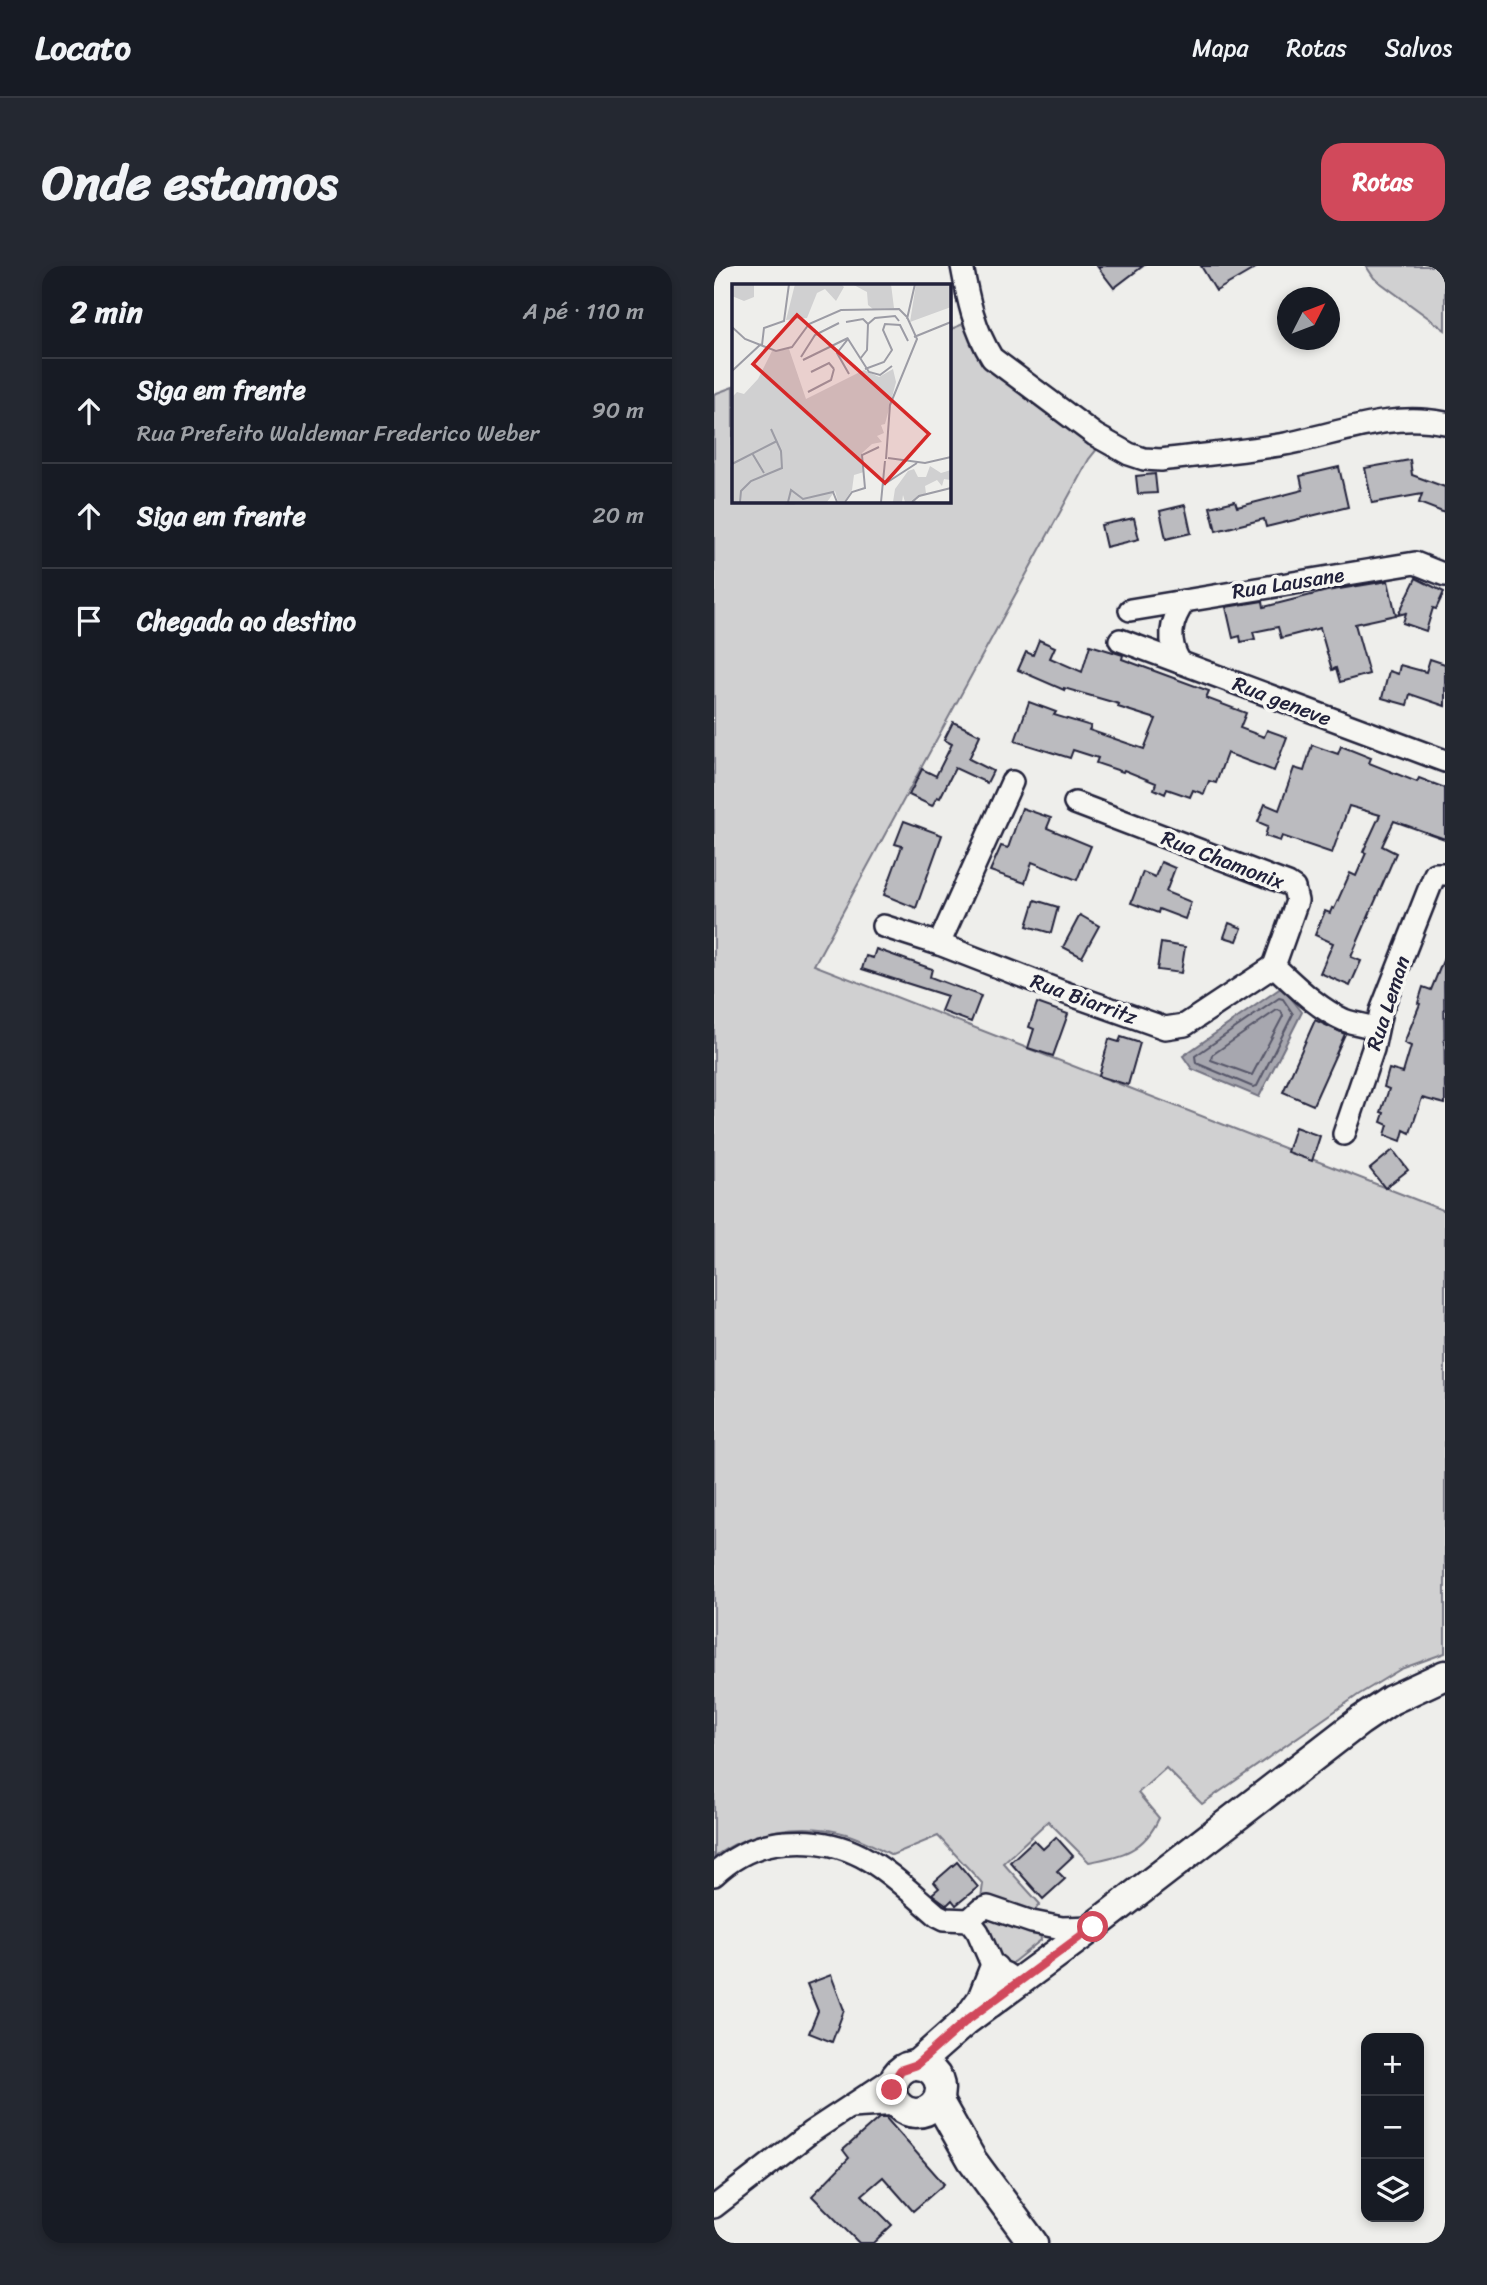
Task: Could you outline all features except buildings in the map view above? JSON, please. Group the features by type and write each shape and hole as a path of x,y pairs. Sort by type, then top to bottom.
{"main road":[{"path":"967,2020 1093,1927 1360,1721 1391,1700 1445,1675"},
{"path":"917,2089 982,1999 994,1969"},
{"path":"917,2089 991,2004"},
{"path":"917,2089 1033,2243"}],"street":[{"path":"962,266 972,317 981,341 992,358 1095,435 1136,457 1161,460 1282,444 1383,421 1419,419 1445,423"},
{"name":"Rua Lausane","path":"1130,610 1415,563 1445,575"},
{"path":"1180,662 1174,652 1171,631 1177,611 1185,601"},
{"name":"Rua geneve","path":"1120,640 1445,761"},
{"path":"939,944 1012,782"},
{"name":"Rua Chamonix","path":"1075,803 1288,884 1297,894 1297,901 1274,965"},
{"name":"Rua Leman","path":"1344,1134 1373,1049 1381,1011 1440,874"},
{"name":"Rua Biarritz","path":"883,926 939,944 1062,992 1165,1028 1185,1025 1274,965"},
{"path":"1274,965 1333,1014 1346,1021 1376,1027"},
{"path":"714,1875 730,1861 751,1850 774,1843 808,1840 834,1844 857,1852 884,1870 937,1915 946,1919 969,1920 988,1907 1062,1928 1093,1927"},
{"path":"969,1920 978,1932 994,1969 1005,1974 1033,1971"},
{"path":"714,2207 811,2132 849,2108 917,2089"},
{"path":"849,2108 917,2089"}],"shaded area":[{"path":"1366,266 1445,266 1445,330 1374,278"},
{"path":"963,324 977,351 1098,448 1089,459 814,965 1445,1211 1445,1653 1401,1669 1358,1695 1202,1804 1166,1768 1138,1793 1159,1818 1139,1845 1122,1854 1089,1862 1048,1821 1003,1863 1040,1904 1033,1912 981,1898 983,1884 938,1836 892,1855 846,1834 795,1828 760,1834 714,1857 714,394 732,387 732,502 950,502 950,330"},
{"path":"984,1915 1040,1931 1041,1940 1012,1963 1006,1962 992,1946 982,1918"}],"water":[{"path":"1282,987 1302,1012 1259,1097 1192,1069 1183,1056"}],"route":[{"path":"892,2090 893,2082 901,2070 916,2065 967,2020 1093,1927"}]}
